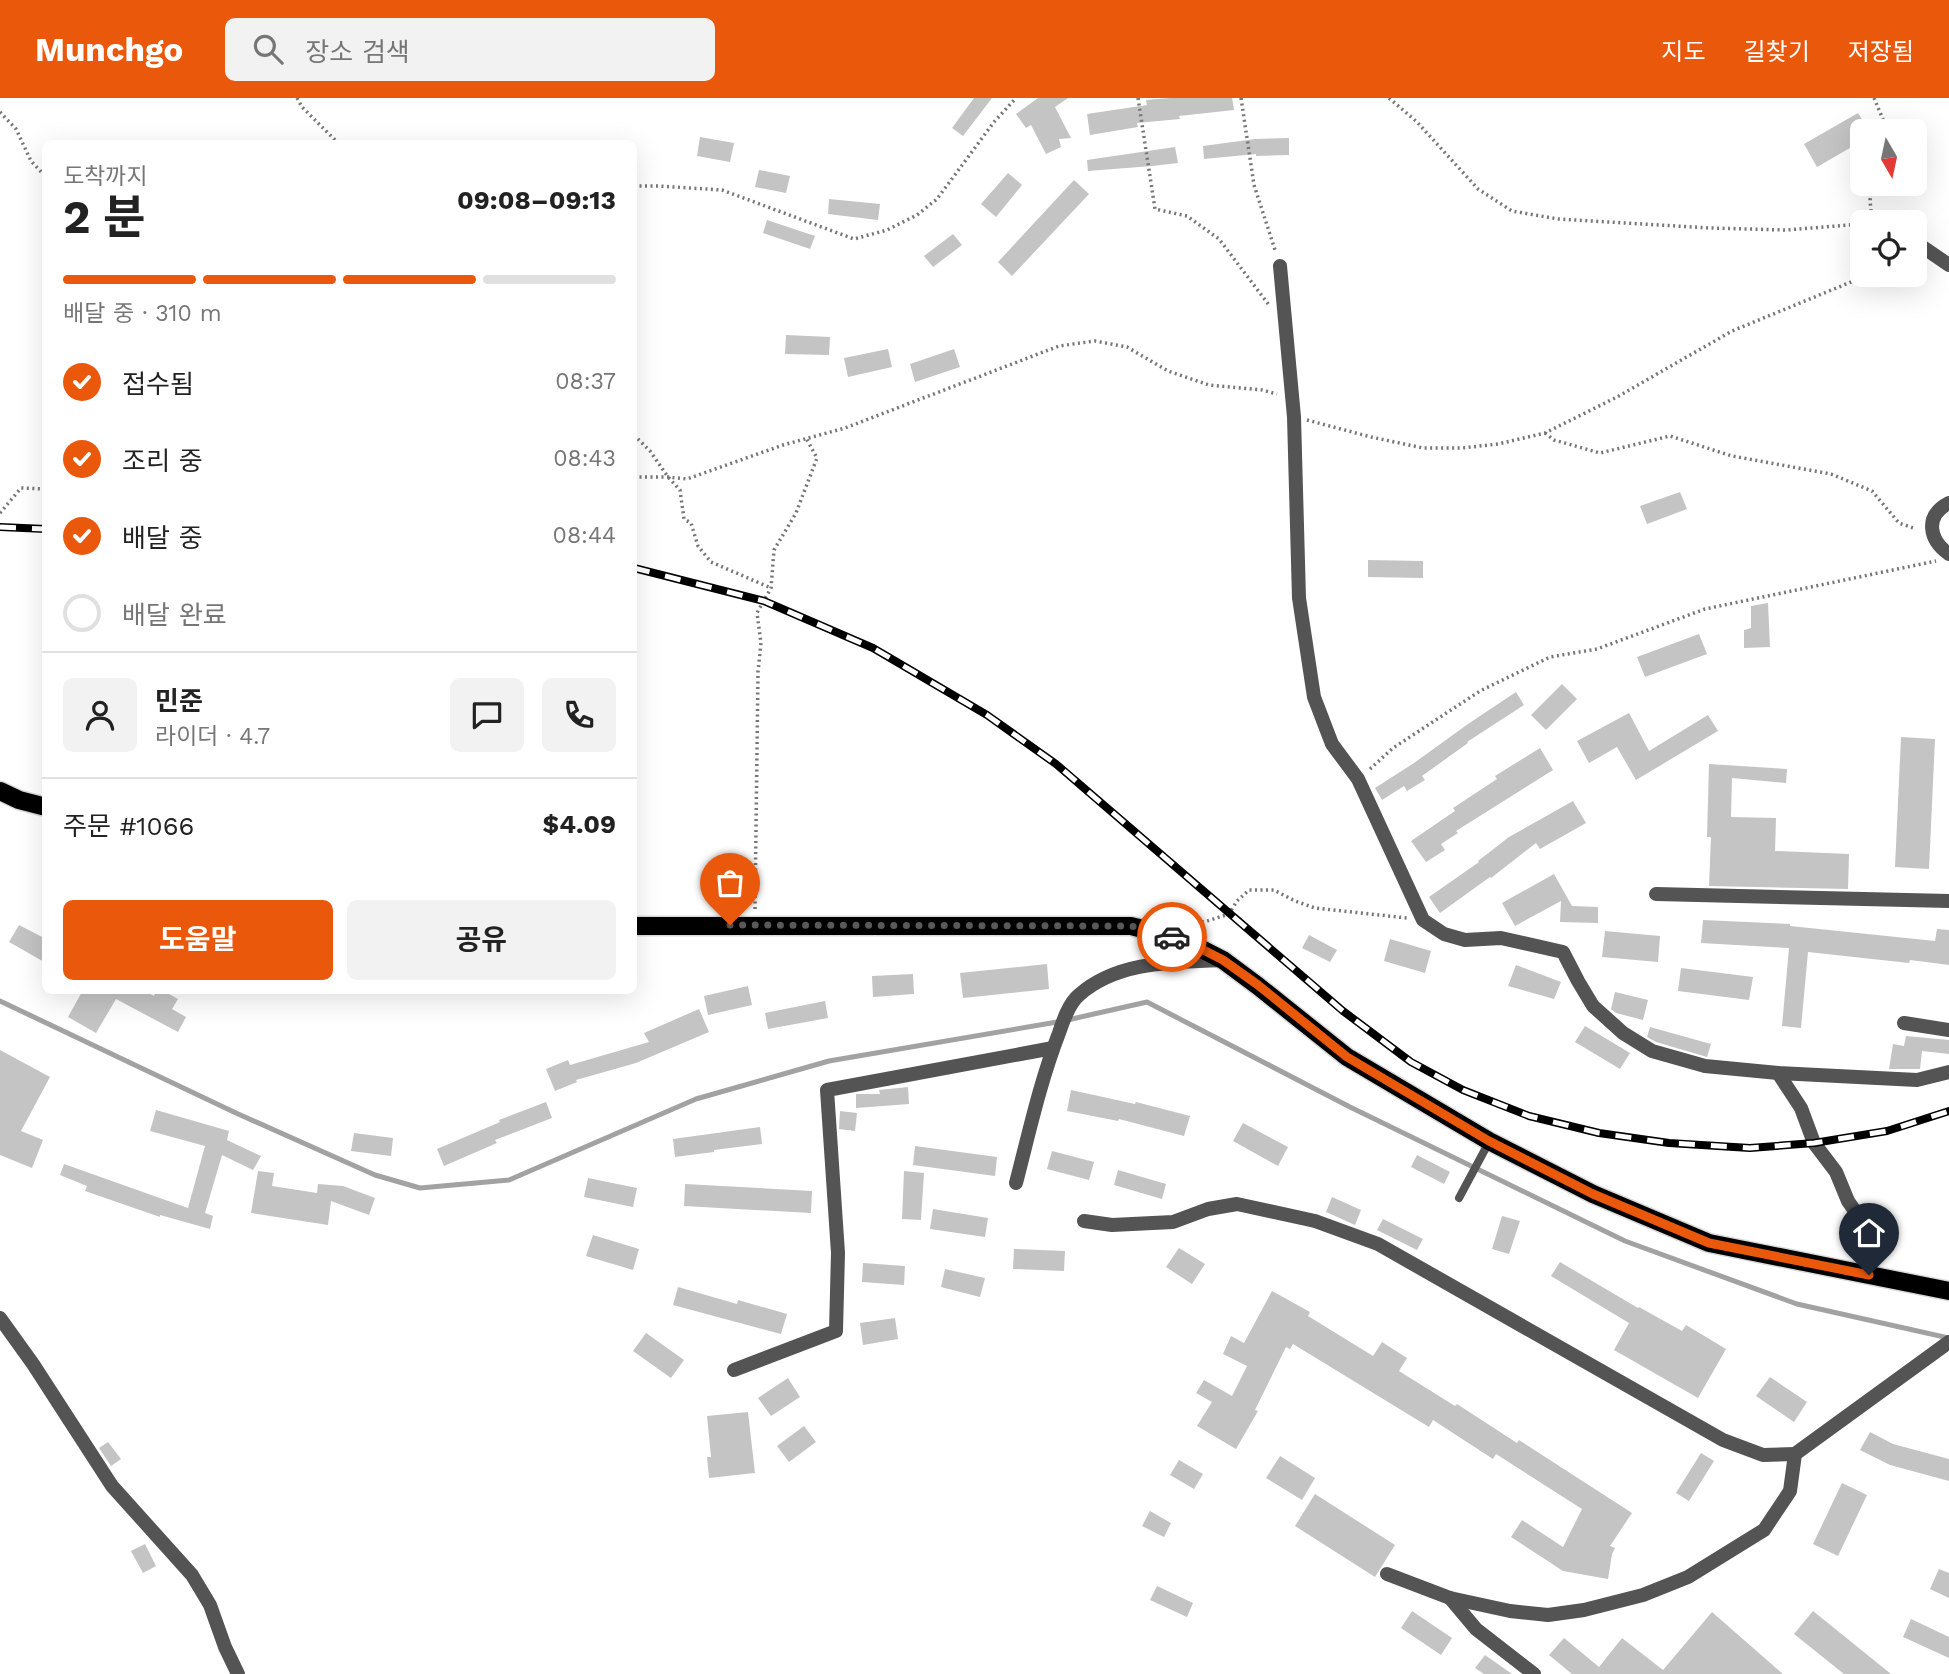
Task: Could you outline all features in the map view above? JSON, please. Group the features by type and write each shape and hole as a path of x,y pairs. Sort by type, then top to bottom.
{"main road":[{"path":"0,791 19,800 42,806"},
{"path":"637,926 1131,926 1182,939 1223,960 1347,1057 1486,1147 1709,1243 1949,1291"}],"street":[{"path":"1927,250 1949,265"},
{"path":"1280,265 1294,417 1299,598 1314,697 1332,744 1358,779 1423,920 1444,934 1465,940 1501,938 1563,952 1593,1006 1623,1033 1652,1051 1705,1066 1778,1073 1917,1080 1949,1072"},
{"path":"1944,557 1931,535 1933,518 1949,503"},
{"path":"1656,894 1949,901"},
{"path":"1016,1183 1045,1068 1076,996 1099,981 1130,969 1168,962 1223,960"},
{"path":"1904,1023 1949,1030"},
{"path":"734,1370 836,1331 838,1253 827,1090 1053,1048"},
{"path":"1778,1073 1801,1108 1814,1143 1836,1172 1848,1201 1866,1227"},
{"path":"1084,1221 1112,1225 1173,1222 1208,1209 1237,1204 1315,1221 1378,1244 1723,1440 1763,1455 1796,1454 1948,1344"},
{"path":"0,1318 112,1486 192,1575 211,1605 225,1647 238,1674"},
{"path":"1387,1574 1450,1598 1510,1611 1548,1615 1584,1610 1643,1595 1688,1577 1764,1530 1790,1491 1796,1454"},
{"path":"1450,1598 1476,1629 1534,1674"}],"lane":[{"path":"1459,1198 1486,1147"}],"path":[{"path":"297,98 302,107 335,140"},
{"path":"637,186 722,191 854,239 887,230 917,215 937,199 994,122 1016,98"},
{"path":"1138,98 1155,209 1187,216 1219,239 1285,326"},
{"path":"1241,98 1254,185 1280,265"},
{"path":"1389,98 1417,122 1478,189 1512,211 1558,219 1710,228 1786,230 1850,225"},
{"path":"1874,98 1882,119"},
{"path":"0,112 16,129 31,161 42,173"},
{"path":"1294,417 1423,448 1462,448 1545,433 1618,397 1732,331 1850,282"},
{"path":"637,477 687,479 806,438 854,425 1059,346 1096,341 1127,347 1168,371 1209,385 1262,390 1292,399"},
{"path":"1545,433 1554,440 1600,453 1670,436 1732,456 1831,474 1872,491 1899,523 1931,535"},
{"path":"637,438 680,490 684,519 691,523 698,546 711,562 771,588"},
{"path":"755,925 758,672 761,643 757,613 771,588 774,550 796,513 817,458 806,438"},
{"path":"0,513 21,488 42,489"},
{"path":"1358,779 1393,748 1480,691 1550,657 1597,649 1705,609 1931,564 1944,557"},
{"path":"1172,918 1204,922 1229,914 1237,901 1249,890 1273,890 1315,908 1423,920"}],"building":[{"path":"974,98 992,98 963,136 952,128"},
{"path":"1038,98 1068,98 1055,107 1071,138 1059,139 1061,147 1046,154 1031,125 1026,128 1016,114"},
{"path":"1232,98 1234,110 1137,123 1138,127 1090,135 1087,114 1147,105 1146,100"},
{"path":"1858,113 1862,119 1850,119 1850,148 1817,167 1804,144"},
{"path":"700,137 734,143 730,162 697,156"},
{"path":"1289,138 1289,155 1256,154 1204,159 1203,146 1255,139"},
{"path":"1175,147 1178,163 1088,171 1087,160"},
{"path":"759,170 790,176 786,193 755,187"},
{"path":"1008,173 1022,185 996,217 981,204"},
{"path":"1074,180 1089,194 1012,276 998,262"},
{"path":"829,199 880,204 878,220 828,214"},
{"path":"767,220 815,236 810,249 763,233"},
{"path":"953,234 962,245 933,267 924,256"},
{"path":"786,335 830,337 829,355 785,354"},
{"path":"888,349 892,367 848,377 844,358"},
{"path":"954,349 960,367 915,382 910,364"},
{"path":"1680,492 1687,509 1647,524 1640,506"},
{"path":"1368,560 1423,561 1423,578 1368,577"},
{"path":"1768,603 1770,647 1744,648 1744,630 1751,628 1751,606"},
{"path":"1699,634 1707,654 1645,677 1637,657"},
{"path":"1562,684 1577,699 1546,730 1531,715"},
{"path":"1516,692 1524,705 1467,742 1422,776 1425,780 1407,791 1404,786 1382,800 1375,788"},
{"path":"1629,713 1649,751 1708,715 1718,731 1636,780 1617,747 1589,763 1577,741"},
{"path":"1901,737 1935,739 1929,869 1895,867"},
{"path":"1540,748 1553,770 1456,831 1458,833 1441,844 1445,850 1426,862 1411,841 1455,811 1453,808 1497,779 1495,776"},
{"path":"1709,764 1787,769 1786,783 1732,778 1731,817 1776,818 1775,851 1849,854 1848,889 1709,886"},
{"path":"1573,801 1586,823 1540,849 1536,843 1440,913 1429,897 1509,837"},
{"path":"1554,874 1572,906 1598,907 1598,923 1560,922 1561,901 1515,926 1502,903"},
{"path":"1703,920 1790,924 1935,941 1937,929 1949,930 1949,965 1808,952 1801,1028 1782,1026 1789,948 1701,943"},
{"path":"19,925 42,937 42,961 9,942"},
{"path":"1605,931 1660,936 1658,962 1602,957"},
{"path":"1309,935 1337,950 1330,962 1302,948"},
{"path":"1390,939 1431,951 1425,973 1384,961"},
{"path":"1047,964 1049,989 963,998 960,973"},
{"path":"1516,965 1561,982 1554,999 1508,986"},
{"path":"1681,968 1753,977 1749,1000 1678,991"},
{"path":"913,974 914,994 873,997 872,976"},
{"path":"748,986 752,1005 708,1015 704,996"},
{"path":"1615,992 1648,1000 1643,1020 1616,1013 1611,1009"},
{"path":"81,994 169,994 178,999 172,1009 186,1017 178,1032 116,999 96,1033 68,1017"},
{"path":"825,1001 828,1018 768,1029 765,1013"},
{"path":"699,1009 709,1032 636,1063 576,1080 577,1082 555,1091 546,1069 568,1060 570,1065 649,1042 644,1033"},
{"path":"1585,1026 1630,1053 1620,1069 1575,1042"},
{"path":"1650,1027 1711,1044 1707,1057 1656,1042 1647,1037"},
{"path":"1906,1036 1949,1040 1949,1054 1922,1051 1920,1069 1889,1069 1893,1044 1904,1046"},
{"path":"0,1050 50,1077 21,1131 43,1140 32,1168 0,1155"},
{"path":"908,1087 909,1104 856,1108 856,1094 880,1094 879,1090"},
{"path":"1071,1090 1135,1104 1136,1102 1190,1116 1184,1136 1119,1119 1118,1121 1067,1111"},
{"path":"546,1102 552,1118 495,1140 497,1143 444,1166 437,1149"},
{"path":"156,1110 229,1131 227,1140 261,1156 253,1170 222,1155 205,1213 213,1216 210,1229 160,1217 85,1191 87,1186 60,1175 64,1164 188,1208 205,1146 150,1131"},
{"path":"840,1111 857,1113 855,1131 839,1129"},
{"path":"1243,1123 1288,1147 1278,1166 1233,1141"},
{"path":"760,1127 762,1144 675,1157 673,1139"},
{"path":"354,1133 393,1138 391,1156 351,1151"},
{"path":"915,1146 997,1157 995,1176 913,1165"},
{"path":"1052,1151 1094,1162 1089,1180 1047,1169"},
{"path":"1417,1155 1450,1172 1444,1184 1411,1167"},
{"path":"1118,1170 1166,1184 1162,1199 1114,1185"},
{"path":"258,1171 274,1173 272,1186 317,1193 318,1184 343,1186 375,1198 369,1215 331,1201 328,1225 251,1213"},
{"path":"904,1171 924,1173 921,1220 902,1219"},
{"path":"588,1178 637,1188 633,1207 584,1197"},
{"path":"685,1184 812,1191 811,1213 684,1206"},
{"path":"1332,1197 1361,1210 1355,1225 1326,1212"},
{"path":"933,1209 988,1218 985,1237 930,1229"},
{"path":"1502,1216 1520,1221 1509,1254 1492,1249"},
{"path":"1383,1219 1423,1239 1417,1250 1377,1230"},
{"path":"593,1235 639,1249 633,1270 586,1256"},
{"path":"1179,1248 1205,1264 1192,1284 1166,1267"},
{"path":"1014,1249 1065,1251 1064,1271 1013,1269"},
{"path":"1560,1262 1638,1308 1682,1331 1686,1325 1726,1349 1698,1398 1614,1350 1629,1323 1551,1276"},
{"path":"863,1263 905,1266 904,1285 862,1282"},
{"path":"945,1269 985,1278 980,1297 941,1287"},
{"path":"678,1287 737,1304 738,1300 787,1314 781,1334 673,1305"},
{"path":"1272,1291 1310,1312 1308,1316 1373,1356 1382,1342 1407,1358 1399,1371 1517,1443 1519,1440 1632,1513 1610,1546 1615,1548 1608,1579 1563,1571 1511,1537 1522,1520 1563,1547 1582,1509 1496,1454 1493,1459 1433,1420 1429,1427 1293,1344 1290,1349 1286,1347 1255,1410 1258,1411 1236,1449 1197,1426 1212,1402 1196,1393 1204,1380 1232,1396 1247,1366 1223,1354 1231,1336 1244,1343"},
{"path":"895,1318 898,1339 863,1345 860,1323"},
{"path":"646,1333 684,1360 671,1378 633,1351"},
{"path":"1770,1377 1807,1402 1794,1422 1756,1396"},
{"path":"788,1378 800,1397 771,1416 758,1398"},
{"path":"748,1412 755,1473 709,1478 707,1457 711,1457 707,1416"},
{"path":"804,1426 816,1442 789,1462 777,1446"},
{"path":"1870,1432 1893,1444 1949,1459 1949,1481 1890,1465 1860,1450"},
{"path":"108,1442 121,1459 111,1466 99,1448"},
{"path":"1701,1453 1714,1461 1689,1501 1676,1493"},
{"path":"1280,1456 1315,1478 1302,1500 1266,1478"},
{"path":"1179,1460 1203,1474 1194,1489 1170,1475"},
{"path":"1842,1483 1867,1495 1838,1556 1813,1544"},
{"path":"1315,1494 1395,1545 1375,1577 1295,1526"},
{"path":"1150,1511 1171,1523 1164,1537 1142,1526"},
{"path":"145,1544 156,1566 143,1573 131,1551"},
{"path":"1939,1569 1949,1573 1949,1598 1930,1589"},
{"path":"1157,1586 1193,1603 1187,1617 1150,1600"},
{"path":"1412,1611 1452,1638 1441,1655 1401,1628"},
{"path":"1813,1611 1891,1674 1844,1674 1794,1634"},
{"path":"1712,1612 1783,1674 1572,1674 1549,1655 1564,1638 1599,1667 1622,1638 1663,1670"},
{"path":"1911,1619 1949,1637 1949,1658 1903,1637"},
{"path":"1485,1655 1512,1674 1484,1674 1475,1668"}],"waterway":[{"path":"0,1001 236,1113 375,1175 420,1188 509,1180 696,1099 829,1061 1063,1021 1147,1002 1350,1107 1625,1241 1797,1304 1949,1338"}],"railway":[{"path":"0,527 42,529"},
{"path":"637,569 764,601 873,648 987,715 1056,764 1343,1011 1411,1062 1463,1090 1529,1116 1599,1133 1669,1143 1750,1148 1814,1143 1887,1131 1949,1111"}],"way so far":[{"path":"730,925 1131,926 1172,937"}],"route":[{"path":"1172,937 1182,939 1223,960 1347,1057 1489,1141 1593,1194 1709,1243 1869,1275"}]}
